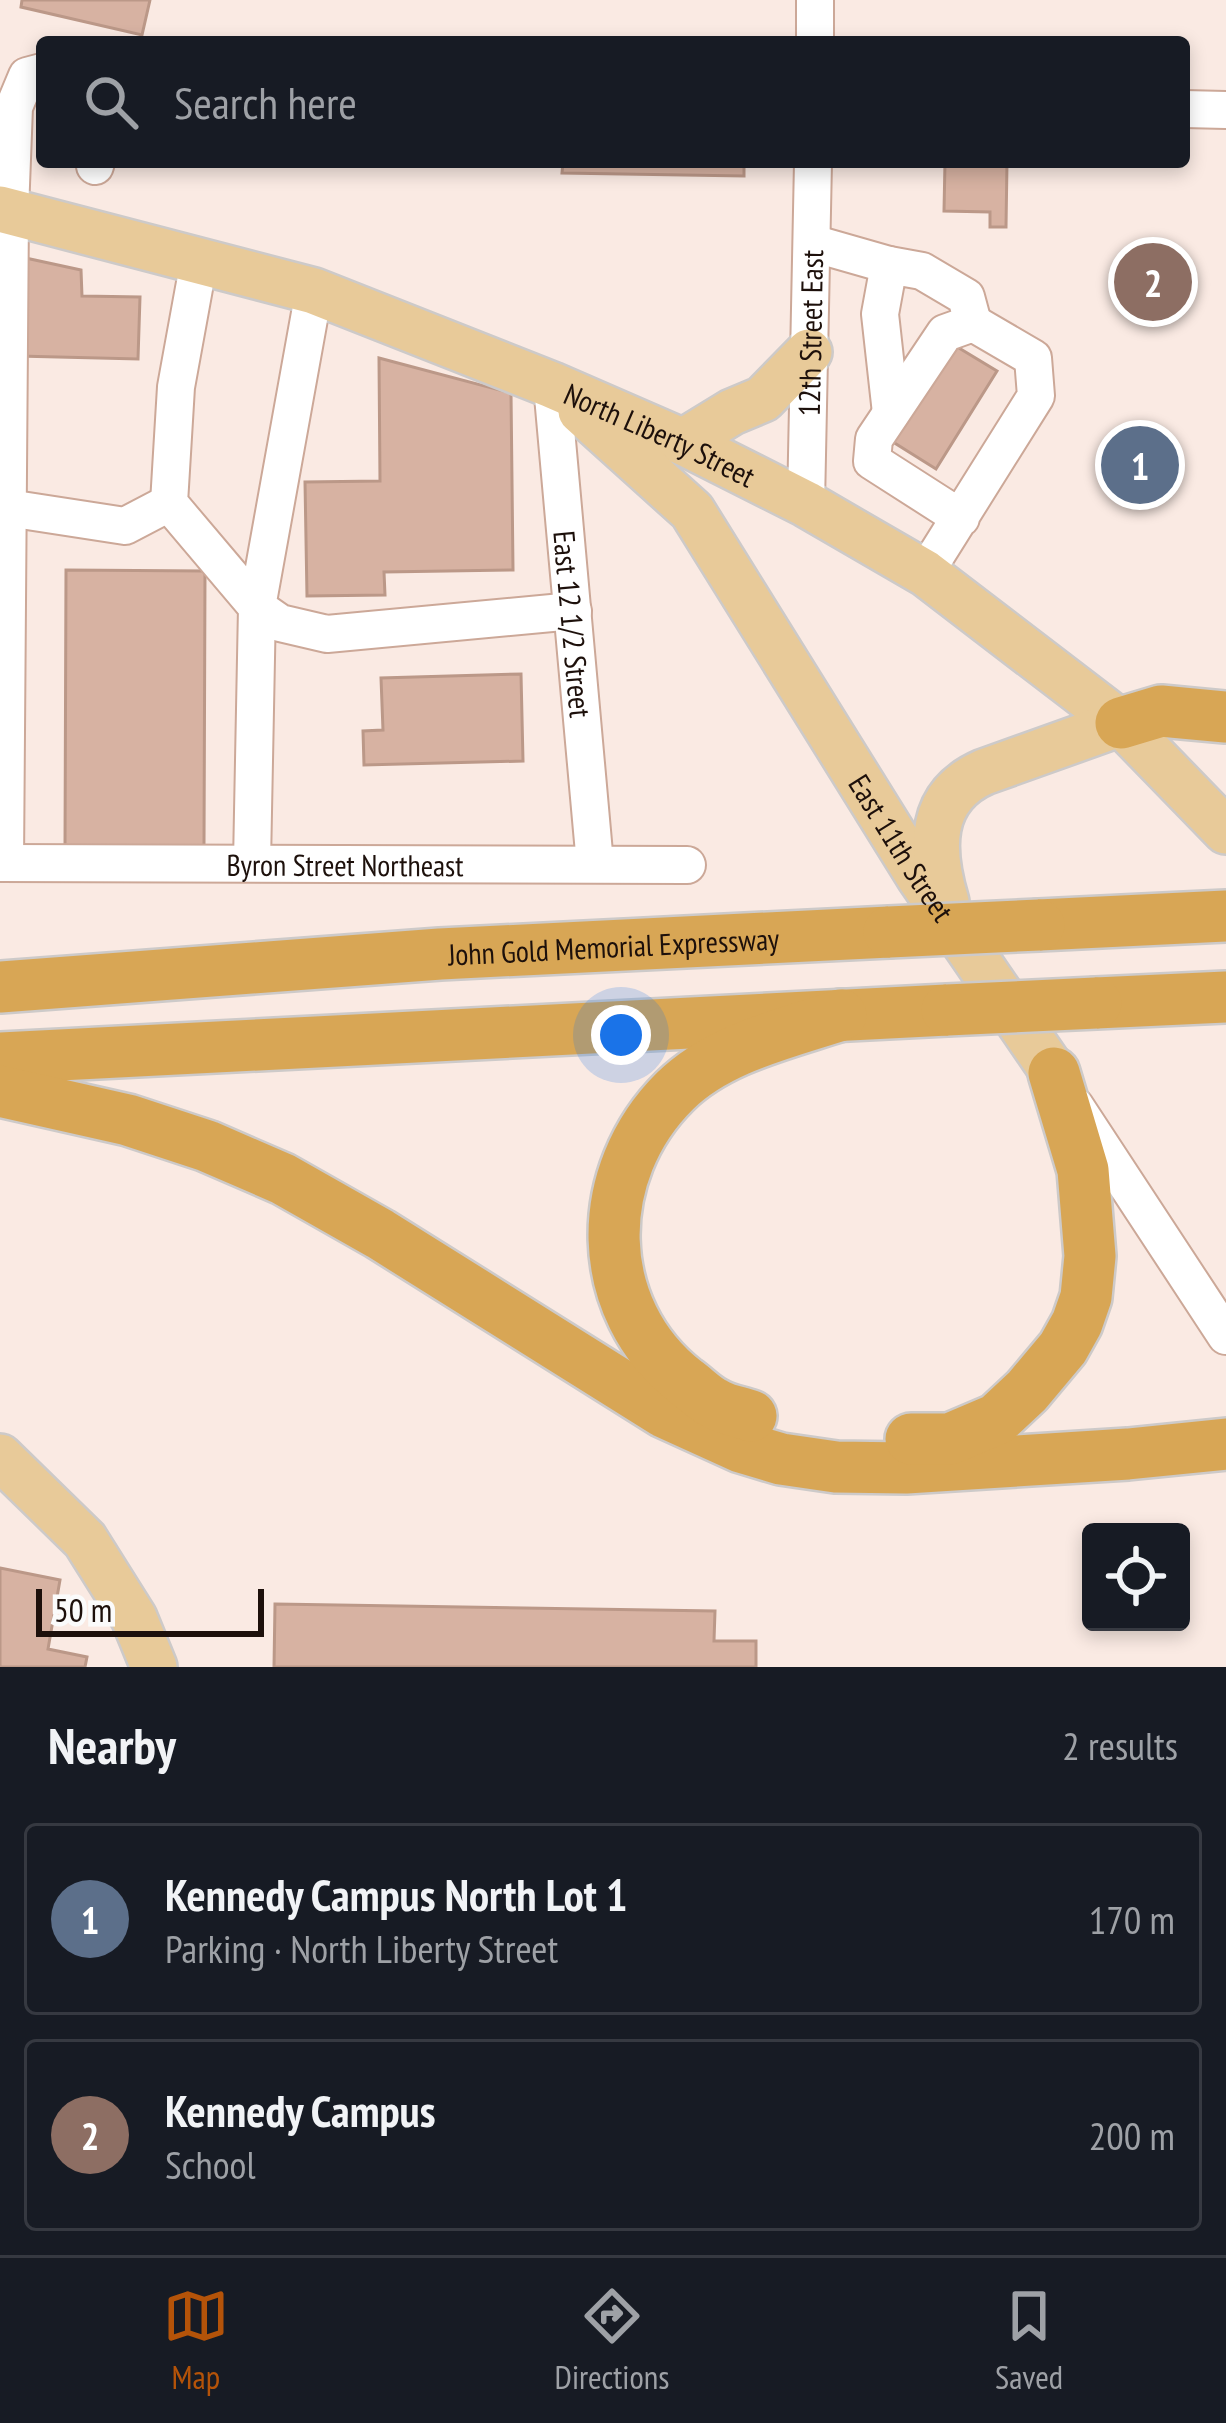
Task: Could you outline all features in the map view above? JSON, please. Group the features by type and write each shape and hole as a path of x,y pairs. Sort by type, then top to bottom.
{"highway":[{"path":"1121,723 1161,711 1226,717"},
{"name":"John Gold Memorial Expressway","path":"0,987 440,954 1226,916"},
{"path":"0,1058 1226,997"},
{"path":"841,1016 745,1046 697,1075 675,1091 633,1144 621,1176 615,1218 616,1268 638,1331 669,1369 715,1404 808,1436 950,1439 1136,1430 1226,1435"},
{"path":"950,1439 997,1419 1027,1390 1064,1348 1086,1298 1090,1256 1083,1170 1054,1072"},
{"path":"0,1090 128,1120 207,1145 283,1179 380,1234 664,1412 741,1447 781,1459 836,1467 906,1468 1226,1444"}],"main road":[{"name":"North Liberty Street","path":"5,210 314,291 552,385 683,442 806,504 925,573 1121,723 1226,831"},
{"path":"683,442 731,412 763,399 809,352"},
{"name":"East 11th Street","path":"552,385 692,511 919,876 1054,1072"},
{"path":"962,938 947,906 934,846 946,806 958,788 984,772 1121,723"},
{"path":"0,1457 86,1540 134,1618 154,1667"}],"street":[{"path":"815,0 815,36"},
{"path":"2,863 8,508 7,95 36,74"},
{"path":"1190,109 1226,110"},
{"name":"12th Street East","path":"806,504 814,168"},
{"path":"812,243 922,271 966,297 973,323 1033,358 1036,396 925,573"},
{"path":"199,261 176,387 169,503 257,607 280,623 327,634 573,611"},
{"path":"889,265 880,314 891,413"},
{"path":"252,863 257,607 314,291"},
{"path":"961,518 872,461 874,439 945,333 973,323"},
{"name":"East 12 1/2 Street","path":"552,385 596,864"},
{"path":"8,508 125,526 169,503"},
{"name":"Byron Street Northeast","path":"2,863 687,865"},
{"name":"East 11th Street","path":"1054,1072 1226,1336"}],"building":[{"path":"22,0 150,0 142,35 21,7"},
{"path":"562,168 744,168 744,176 562,173"},
{"path":"945,168 1007,168 1006,227 990,227 990,212 944,211"},
{"path":"21,257 81,270 82,296 140,297 138,359 18,356"},
{"path":"954,345 997,371 936,469 893,442"},
{"path":"379,358 511,393 513,570 384,572 385,595 307,596 305,482 380,481"},
{"path":"66,570 205,571 204,848 65,847"},
{"path":"521,674 523,761 364,765 363,731 383,730 381,678"},
{"path":"0,1568 60,1580 48,1649 87,1657 85,1667 0,1667"},
{"path":"275,1604 715,1611 714,1641 756,1641 756,1667 274,1667"}],"place":[{"name":"Kennedy Campus","path":"1153,282"},
{"name":"Kennedy Campus North Lot 1","path":"1140,465"}]}
